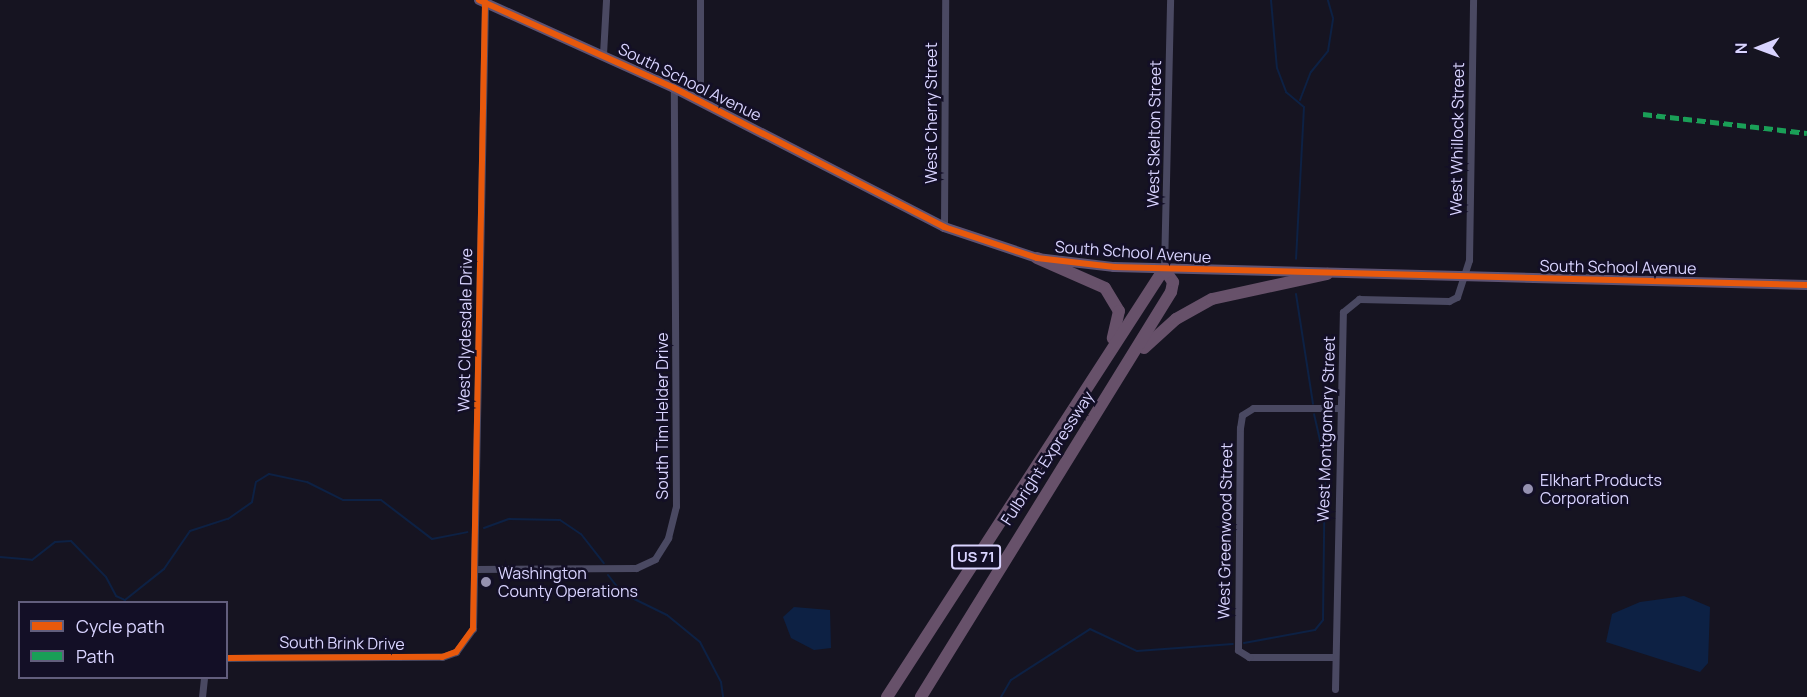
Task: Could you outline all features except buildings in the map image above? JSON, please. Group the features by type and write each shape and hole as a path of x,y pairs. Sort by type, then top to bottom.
{"highway":[{"path":"1037,258 1099,284 1119,310 1115,334 1066,418"},
{"name":"Fulbright Expressway","path":"921,697 990,578 1171,292 1173,282 1164,269"},
{"name":"US 71","path":"1066,418 1164,269"},
{"path":"1118,379 1154,337 1200,304 1327,274"},
{"name":"Fulbright Expressway","path":"887,697 1066,418"}],"main road":[{"name":"South School Avenue","path":"482,1 674,88 944,227 1037,258 1164,269 1807,285"}],"street":[{"path":"603,54 606,0"},
{"path":"700,0 700,101"},
{"name":"West Cherry Street","path":"944,227 945,0"},
{"name":"West Skelton Street","path":"1164,269 1170,0"},
{"name":"West Whillock Street","path":"1464,277 1473,0"},
{"name":"West Clydesdale Drive","path":"456,652 473,629 476,569 482,1"},
{"name":"South Tim Helder Drive","path":"476,569 636,568 655,559 668,538 676,506 674,88"},
{"name":"West Montgomery Street","path":"1335,688 1338,408 1346,306 1359,299 1454,300 1464,277"},
{"name":"West Greenwood Street","path":"1335,657 1240,654 1240,428 1246,410 1338,408"},
{"name":"South Brink Drive","path":"228,658 426,658 456,652"},
{"path":"202,697 204,679"}],"water":[{"path":"1684,596 1710,607 1708,663 1700,672 1606,642 1612,614 1640,602"},
{"path":"794,607 830,610 831,648 814,650 791,638 783,617"}],"waterway":[{"path":"1271,0 1277,68 1286,92 1304,107 1296,259"},
{"path":"1300,100 1311,72 1328,51 1333,18 1328,0"},
{"path":"1296,294 1313,404"},
{"path":"1244,643 1315,630 1323,620 1325,462 1314,414"},
{"path":"0,557 32,560 55,542 71,541 106,577 116,596 125,600 164,569 190,531 228,519 252,502 256,482 269,474 307,482 343,500 381,500 432,539 467,532"},
{"path":"484,528 509,519 560,520 581,534 604,563"},
{"path":"608,575 622,593 667,615 700,642 721,682 723,697"},
{"path":"1001,697 1011,680 1090,629 1137,651 1233,644"}],"marked path":[{"path":"1643,114 1807,133"}],"cycle path":[{"path":"479,0 674,88 944,227 1037,258 1114,267 1807,285"},
{"path":"228,658 442,657 456,652 473,629 485,2"}],"place":[{"name":"Elkhart Products Corporation","path":"1528,489"},
{"name":"Washington County Operations","path":"486,582"}]}
